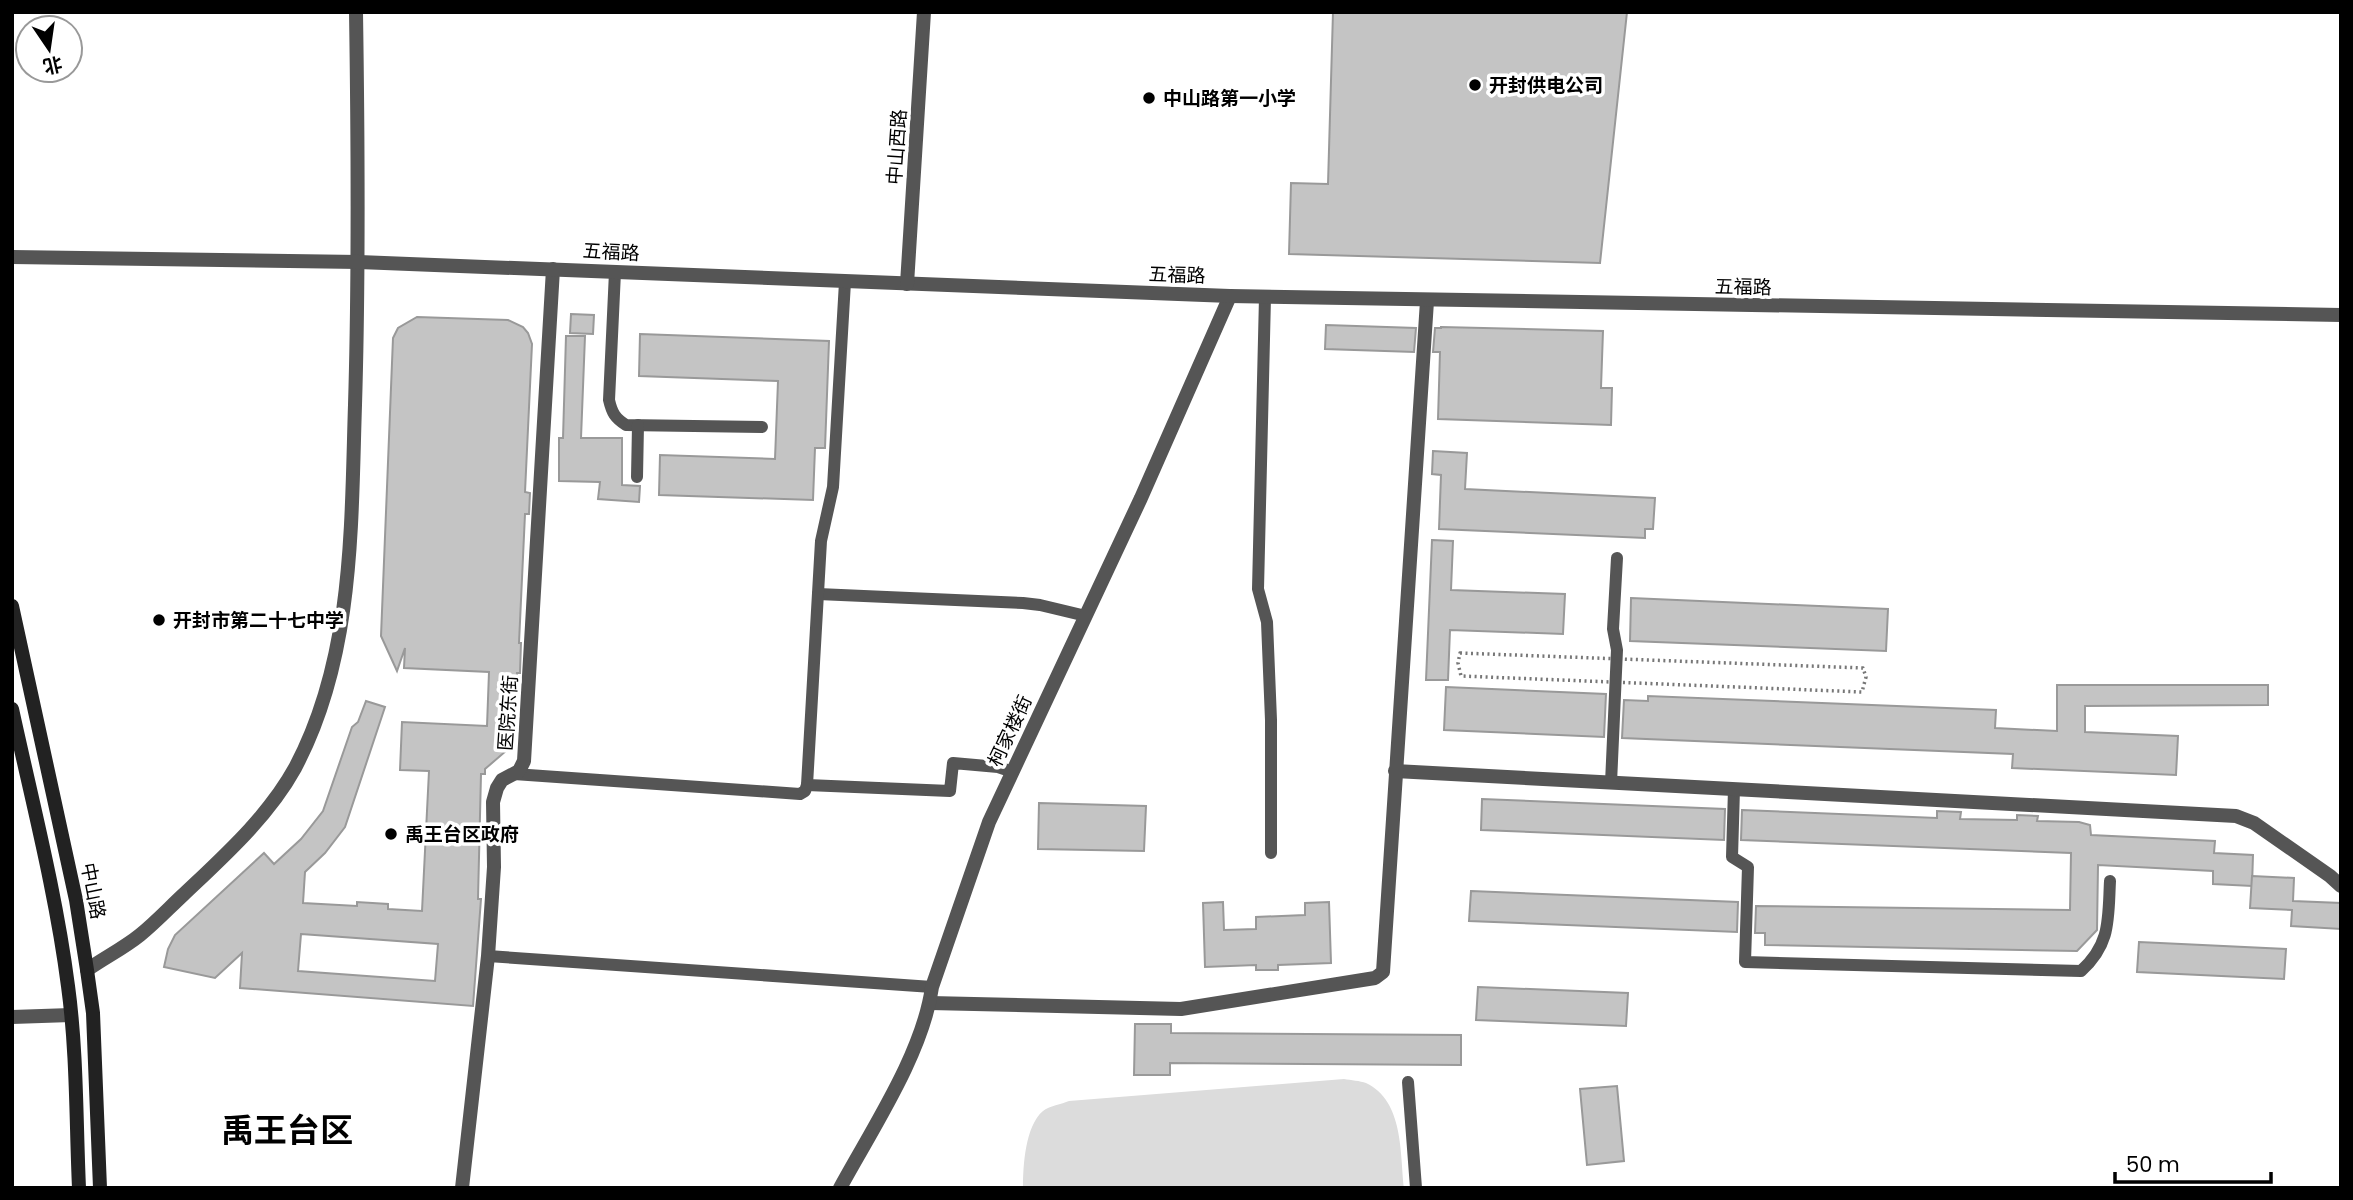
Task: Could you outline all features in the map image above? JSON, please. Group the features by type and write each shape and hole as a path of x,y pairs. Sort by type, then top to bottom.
{"main road":[{"name":"中山路","path":"12,606 76,900 87,970 93,1013 100,1188"},
{"name":"中山路","path":"12,709 55,906 71,1015 79,1188"}],"street":[{"path":"87,970 140,935 213,867 261,817 294,770 315,727 327,692 338,652 352,514 359,262 356,12"},
{"name":"中山西路","path":"908,284 924,12"},
{"name":"五福路","path":"12,257 359,262 1265,297 2341,315"},
{"name":"医院东街","path":"462,1188 488,956 494,867 494,802 502,779 519,771 524,761 554,269"},
{"name":"柯家楼街","path":"840,1188 894,1089 916,1041 989,822 1141,499 1230,296"},
{"path":"930,1003 1181,1009 1375,978 1383,972 1427,301"},
{"path":"1395,771 2236,816 2254,823 2330,876 2341,887"},
{"path":"12,1017 71,1015"}],"lane":[{"path":"615,272 609,400 616,419 626,425 762,427"},
{"path":"514,774 800,794 805,791 821,541 834,487 845,282"},
{"path":"1265,297 1258,589 1267,622 1271,720 1271,853"},
{"path":"637,477 638,425"},
{"path":"1611,783 1617,659 1613,629 1617,558"},
{"path":"818,594 1023,603 1086,616"},
{"path":"807,785 950,791 953,763 998,767 1013,772"},
{"path":"1734,789 1732,857 1748,867 1745,962 2081,971 2094,960 2105,941 2109,881"},
{"path":"488,956 932,987"},
{"path":"1408,1082 1416,1188"}],"path":[{"path":"1460,653 1617,659 1863,668 1867,677 1862,692 1461,676 1458,663 1460,653"}],"shaded area":[{"path":"1344,1079 1366,1083 1378,1091 1387,1102 1398,1130 1404,1188 1023,1188 1026,1147 1032,1126 1043,1111 1052,1106 1069,1101"}],"building":[{"name":"开封供电公司","path":"1333,12 1627,12 1600,263 1289,254 1291,183 1328,184"},
{"path":"571,314 594,315 593,334 570,333"},
{"path":"417,317 508,320 523,327 532,344 525,492 530,493 529,514 525,514 520,673 517,673 514,744 485,769 485,774 481,774 478,899 481,899 473,1006 240,988 242,953 215,978 164,967 175,935 264,853 274,864 301,839 323,811 352,727 358,722 366,701 385,707 345,827 325,853 305,872 303,903 357,906 357,902 388,904 388,909 422,911 429,771 400,770 402,722 487,726 489,672 404,668 405,648 397,671 381,636 393,338 398,328","holes":["301,934 438,944 435,981 298,971"]},
{"path":"1326,325 1416,328 1414,352 1325,349"},
{"path":"1435,328 1603,331 1601,388 1612,388 1611,425 1438,419 1440,352 1433,352"},
{"path":"640,334 829,341 825,448 815,448 813,500 659,495 660,455 775,459 778,381 639,376"},
{"path":"566,336 585,336 581,438 622,438 622,485 640,486 639,502 598,499 600,482 559,481"},
{"path":"1433,451 1467,453 1465,489 1655,498 1653,529 1645,529 1645,538 1439,529 1441,475 1432,474"},
{"path":"1432,540 1453,541 1451,590 1565,594 1563,634 1450,630 1448,680 1426,680"},
{"path":"1631,598 1888,609 1886,651 1630,641"},
{"path":"2057,685 2268,685 2268,705 2085,706 2085,732 2178,736 2176,775 2012,768 2013,754 1622,738 1624,700 1648,701 1648,696 1996,710 1995,728 2057,731"},
{"path":"1446,687 1606,694 1604,737 1444,730"},
{"path":"1482,799 1725,809 1724,840 1481,830"},
{"path":"1039,803 1146,806 1144,851 1038,849"},
{"path":"1742,810 1937,818 1937,811 1961,812 1960,819 2017,820 2017,815 2038,816 2037,821 2079,822 2090,825 2091,835 2215,841 2214,853 2253,855 2252,886 2213,884 2213,871 2098,865 2097,930 2077,951 1765,945 1765,933 1755,933 1756,906 2070,910 2071,853 1741,840"},
{"path":"2252,876 2294,878 2293,901 2341,903 2341,929 2291,926 2292,910 2250,908"},
{"path":"1471,891 1738,902 1737,932 1469,921"},
{"path":"1223,902 1224,930 1256,929 1256,917 1305,915 1305,903 1329,902 1331,963 1278,965 1278,970 1256,970 1256,965 1205,967 1203,903"},
{"path":"2139,942 2286,949 2284,979 2137,972"},
{"path":"1478,987 1628,993 1626,1026 1476,1020"},
{"path":"1135,1024 1171,1024 1171,1033 1461,1035 1461,1065 1170,1063 1170,1075 1134,1075"},
{"path":"1617,1086 1624,1161 1587,1165 1580,1089"}],"place":[{"name":"开封供电公司","path":"1475,85"},
{"name":"中山路第一小学","path":"1149,98"},
{"name":"开封市第二十七中学","path":"159,620"},
{"name":"禹王台区政府","path":"391,834"}],"district":[{"name":"禹王台区","path":"287,1130"}]}
